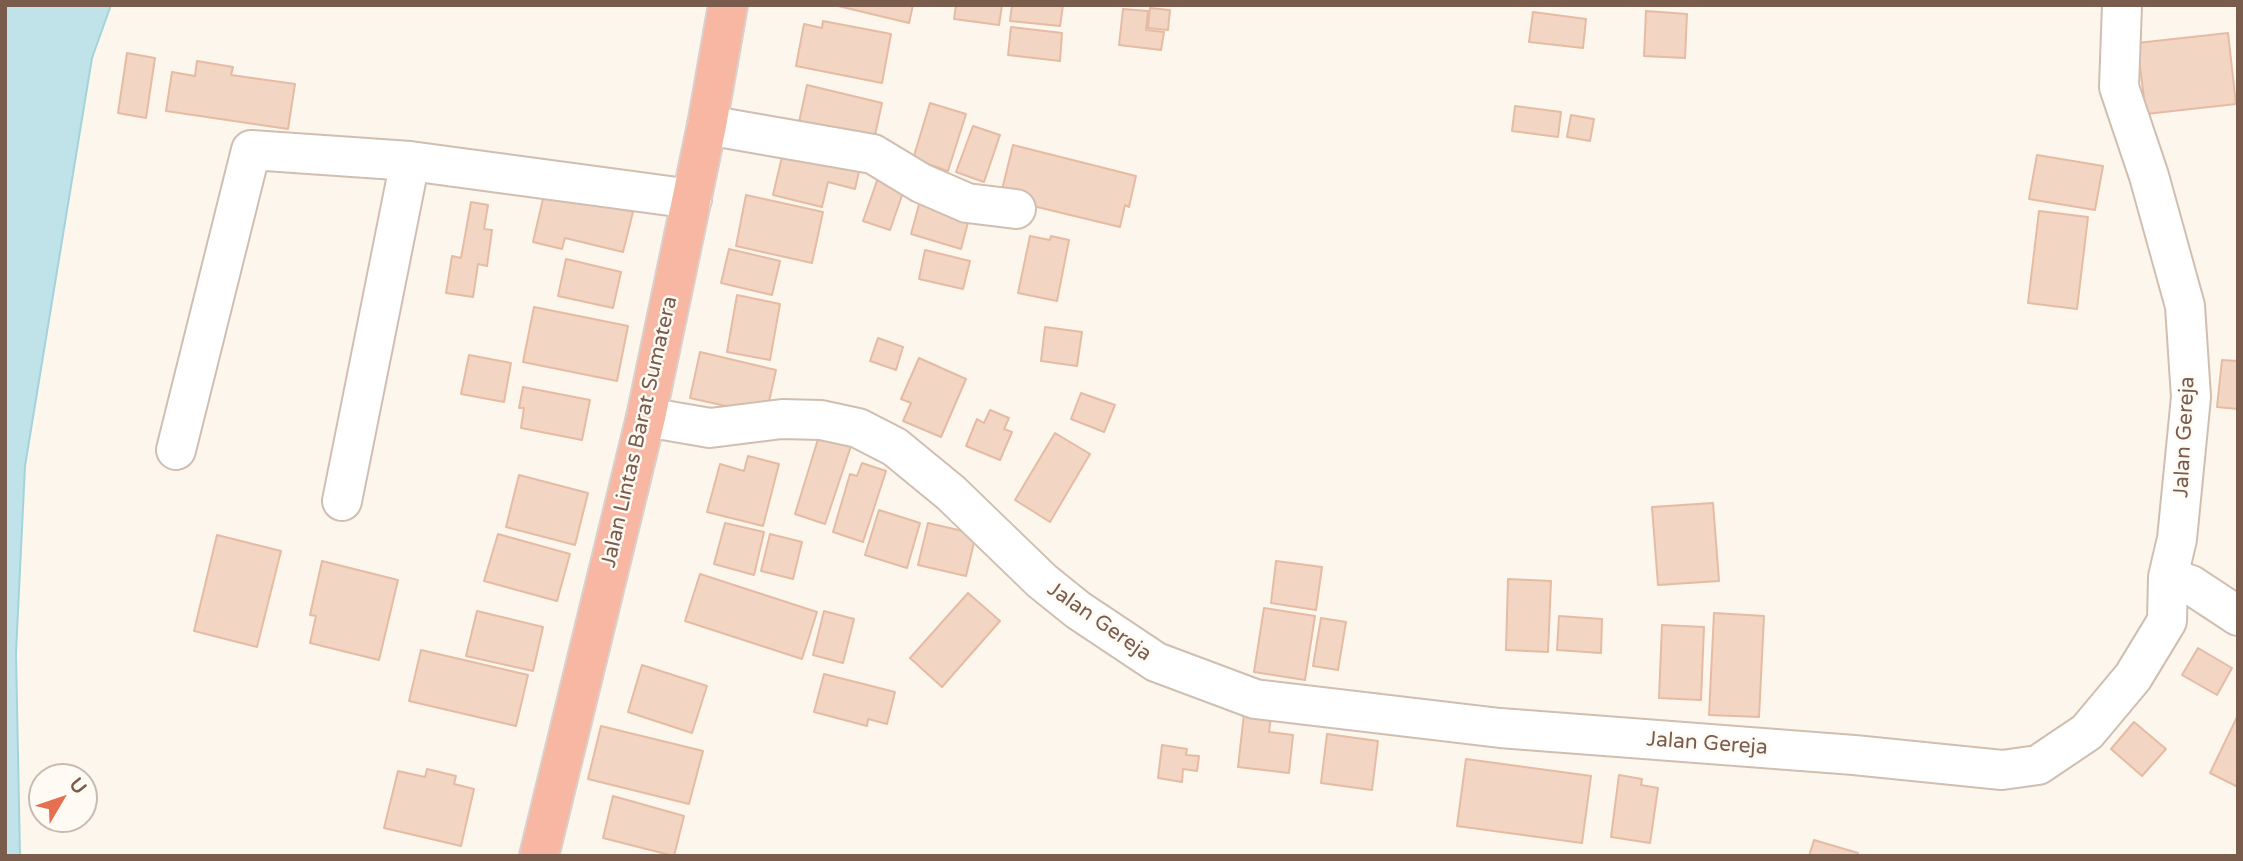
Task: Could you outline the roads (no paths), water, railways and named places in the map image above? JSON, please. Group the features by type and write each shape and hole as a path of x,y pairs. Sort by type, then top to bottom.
{"highway":[{"name":"Jalan Lintas Barat Sumatera","path":"539,856 646,416 707,125 728,5"}],"street":[{"name":"Jalan Gereja","path":"646,416 710,428 782,419 821,420 858,428 895,447 951,493 1042,581 1078,610 1156,662 1255,699 1486,726 1854,755 2002,770 2038,765 2087,732 2133,677 2167,621 2168,577 2177,539 2191,397 2185,306 2149,176 2119,87 2122,5"},
{"path":"707,125 873,154 920,183 967,203 1016,209"},
{"path":"176,450 251,150 410,161 692,199"},
{"path":"342,501 410,161"},
{"path":"2168,577 2191,585 2238,616"}],"water":[{"path":"5,5 111,5 92,58 25,466 16,653 20,856 5,856"}]}
